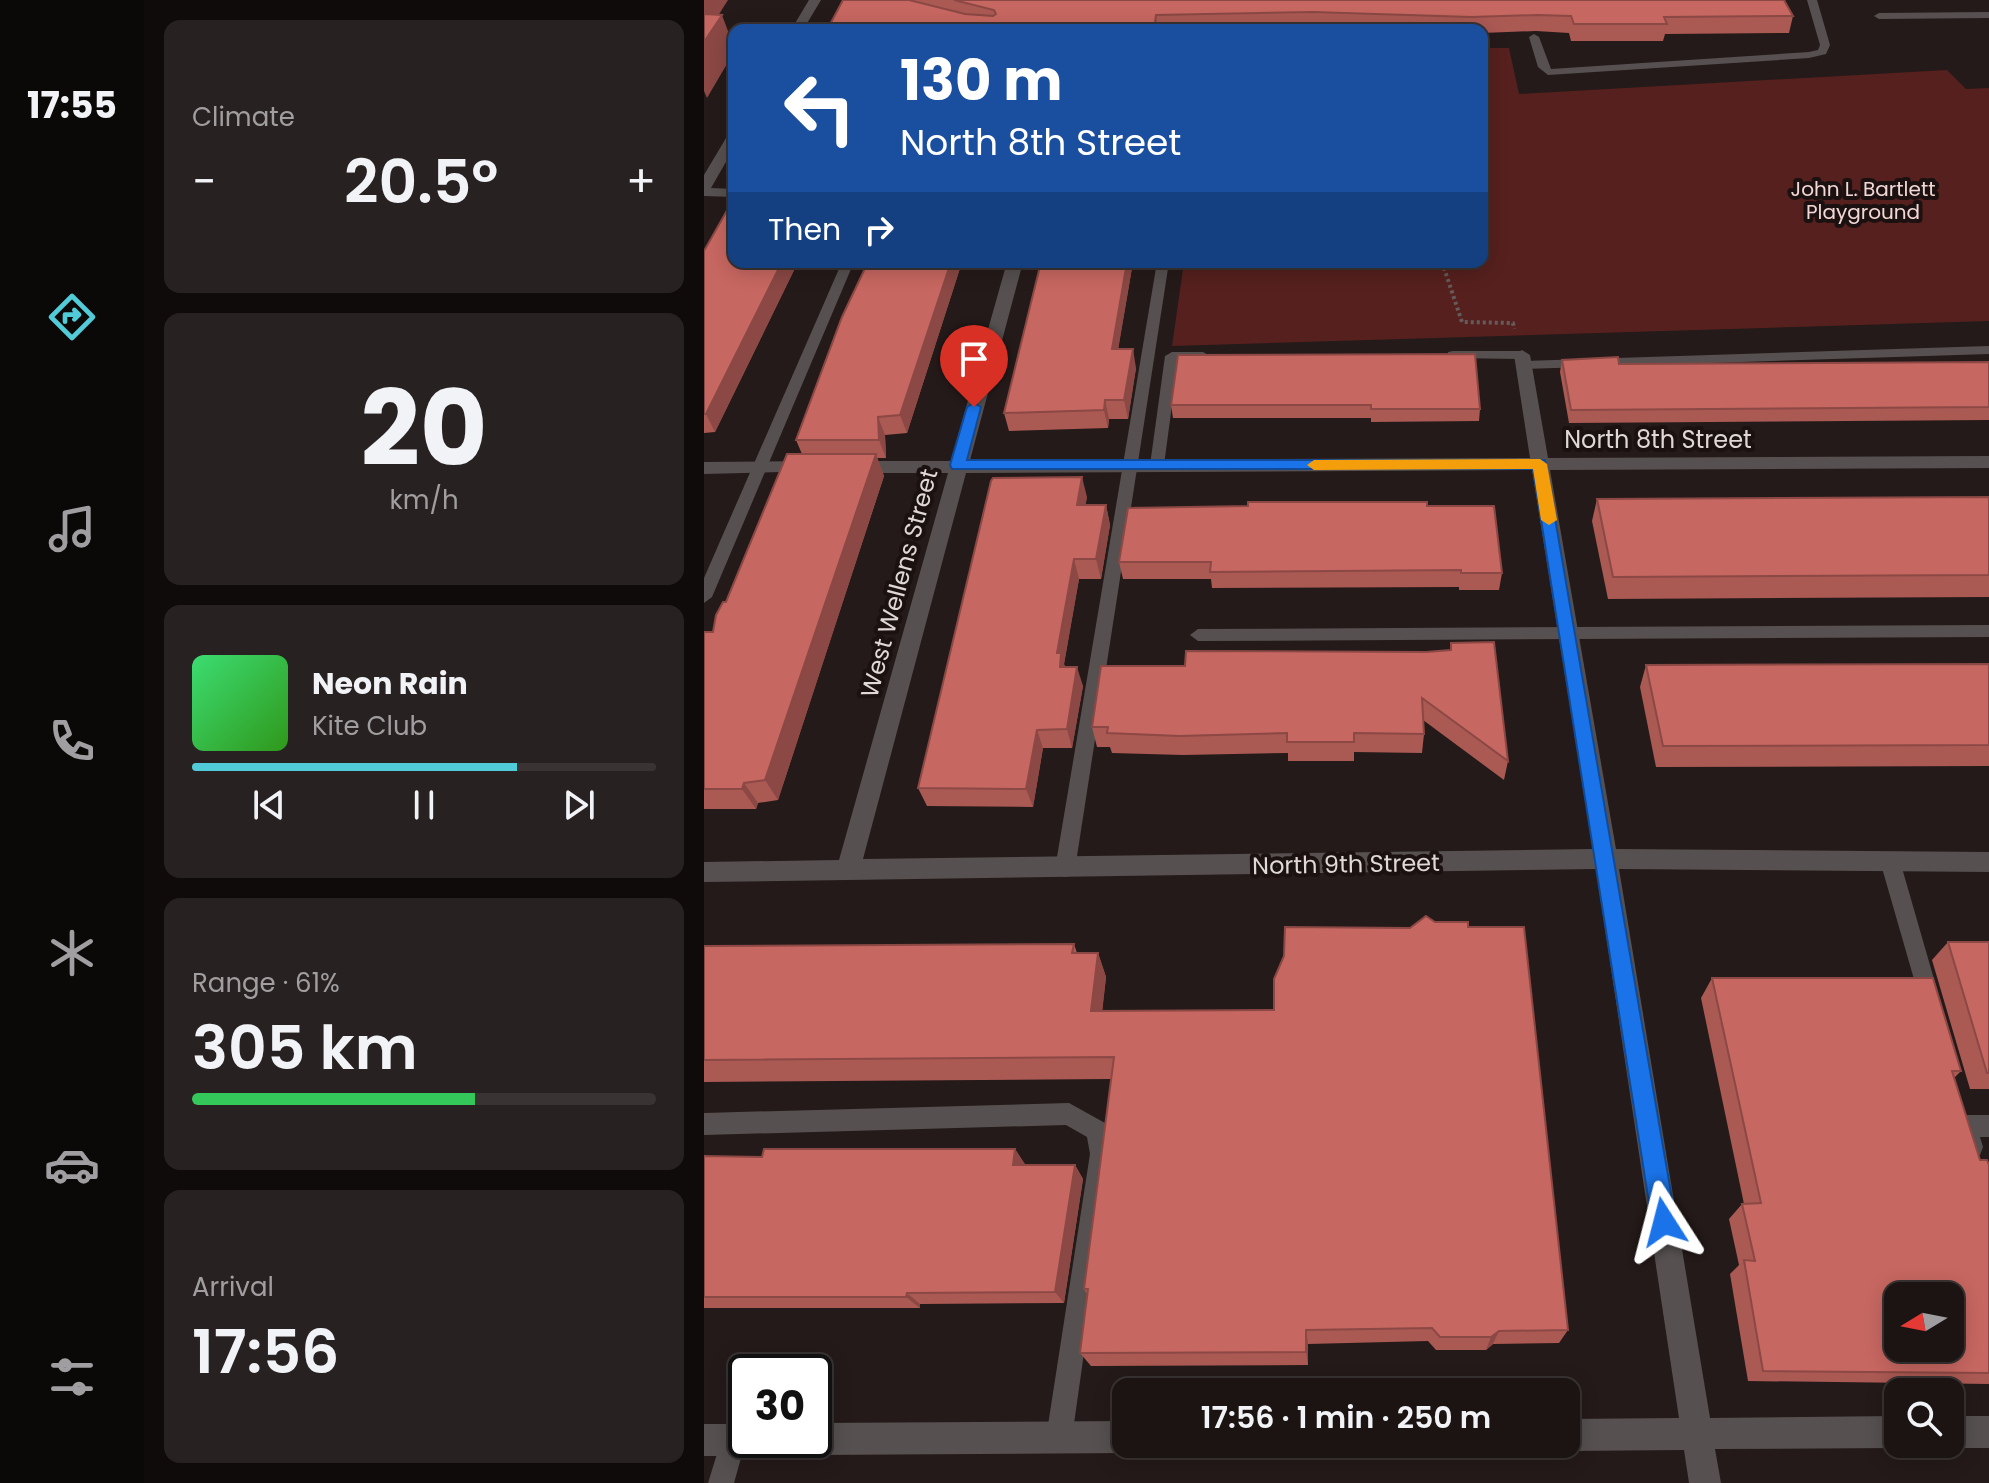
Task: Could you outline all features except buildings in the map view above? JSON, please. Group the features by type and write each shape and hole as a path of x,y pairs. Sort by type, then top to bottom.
{"street":[{"path":"801,24 815,0"},
{"path":"728,143 710,166 704,190 728,192"},
{"name":"West Wellens Street","path":"848,871 1013,268"},
{"path":"1522,360 1606,859 1705,1483"},
{"name":"North 8th Street","path":"704,468 1989,462"},
{"name":"North 9th Street","path":"704,872 1606,859 1989,862"},
{"path":"1580,1435 1884,1432"},
{"path":"1964,1432 1989,1432"},
{"path":"832,1439 1112,1437"}],"lane":[{"path":"1534,37 1543,67 1548,72 1809,55 1822,52 1825,45 1812,0"},
{"path":"1879,16 1989,15"},
{"path":"704,597 845,268"},
{"path":"1065,869 1162,268"},
{"path":"1442,355 1522,360 1989,350"},
{"path":"1157,465 1172,356 1219,356"},
{"path":"1198,635 1989,631"},
{"path":"1890,861 1938,1026"},
{"path":"704,1124 1069,1114 1097,1131 1101,1154 1059,1438"},
{"path":"1972,1121 1978,1164"},
{"path":"721,1483 728,1440"}],"path":[{"path":"1444,268 1462,322 1513,323 1522,360"}],"green space":[{"name":"John L. Bartlett Playground","path":"1488,48 1509,48 1519,94 1947,70 1966,89 1989,88 1989,321 1172,346 1183,268 1488,268"}],"slow traffic":[{"path":"1314,465 1540,464 1549,520"}],"route":[{"path":"974,407 958,465 1540,464 1664,1222"}]}
